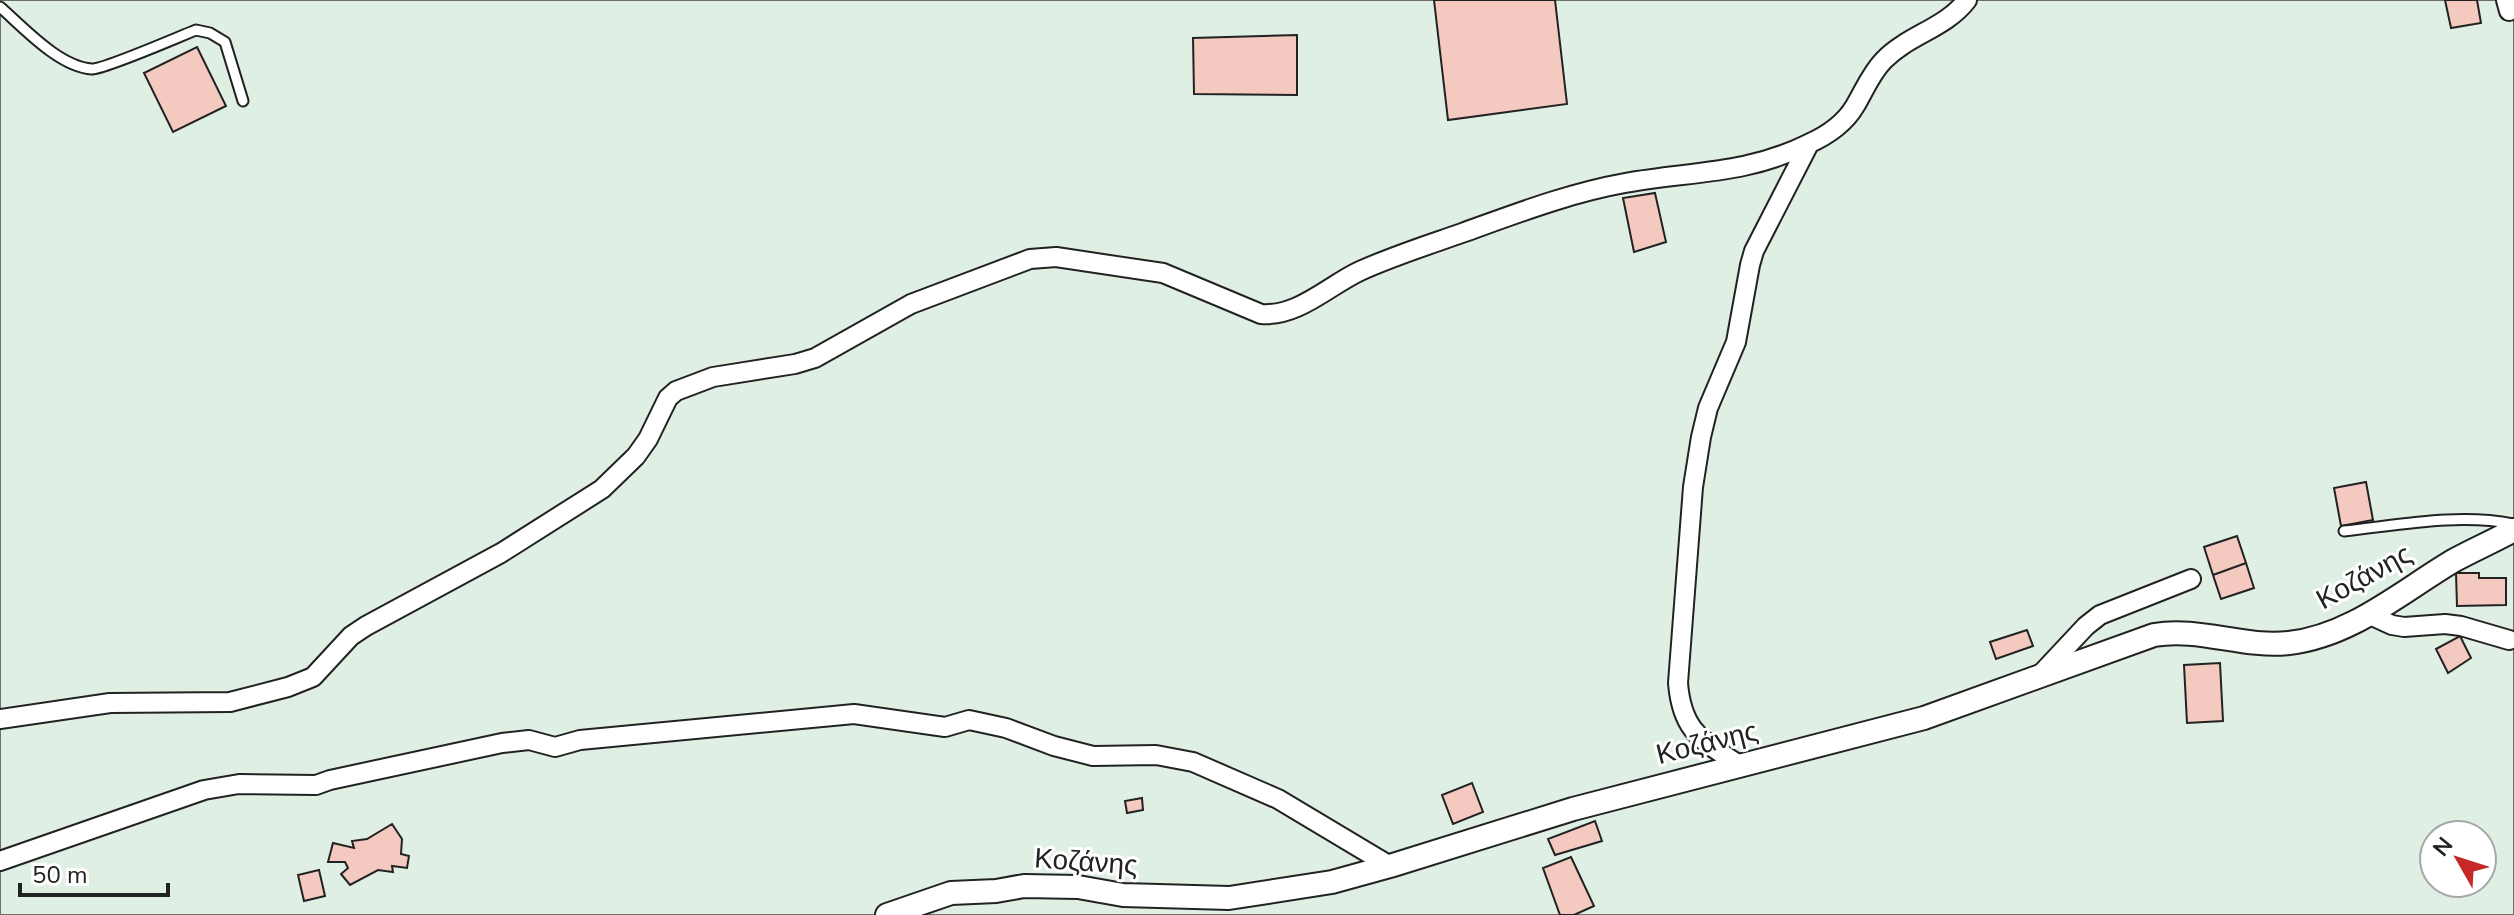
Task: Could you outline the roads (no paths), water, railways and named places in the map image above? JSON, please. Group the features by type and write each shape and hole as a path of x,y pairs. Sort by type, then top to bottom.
{"street":[{"path":"0,719 110,703 230,702 313,677 351,636 366,626 501,553 602,489 636,456 668,398 676,391 713,377 815,358 911,304 1030,259 1056,257 1163,273 1261,314 1274,315 1303,304 1362,270 1571,196 1629,182 1701,175 1750,166 1809,144 1848,117 1883,61 1953,14 1967,0"},
{"path":"1739,765 1699,737 1680,706 1678,683 1693,487 1708,408 1736,342 1754,251 1809,144"},
{"name":"Κοζάνης","path":"887,915 951,893 1024,886 1078,887 1123,895 1229,898 1332,882 1573,809 1924,718 2154,635 2167,632 2263,644 2307,640 2336,631 2368,614 2514,527"},
{"path":"2041,674 2100,615 2191,579"},
{"path":"2368,614 2392,625 2461,626 2509,640"},
{"path":"0,861 224,785 316,785 502,743 529,740 555,747 580,740 854,714 945,727 969,720 1006,728 1054,746 1093,756 1156,755 1193,762 1278,799 1390,866"}],"lane":[{"path":"0,7 46,47 72,64 94,69 196,30 210,33 225,42 243,101"},
{"path":"2344,531 2465,519 2492,520 2514,527"}]}
